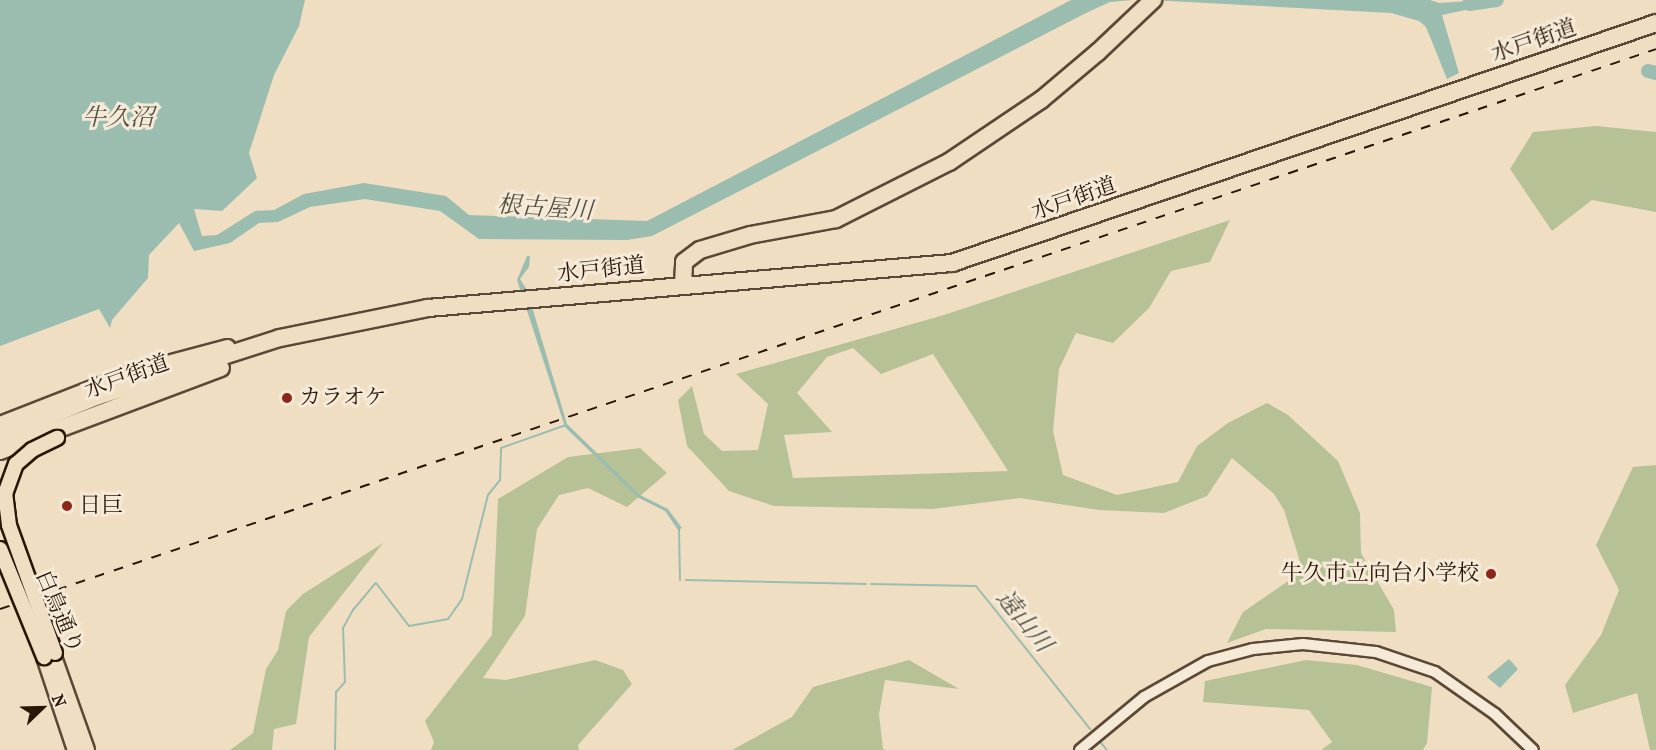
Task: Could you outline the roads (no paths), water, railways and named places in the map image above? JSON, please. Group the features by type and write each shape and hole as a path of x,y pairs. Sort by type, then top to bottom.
{"highway":[{"path":"683,284 684,262 700,250 750,235 836,219 908,185 979,144 1041,100 1153,0"},
{"name":"水戸街道","path":"0,436 96,397 279,338 428,308 683,284 952,263 1656,22"},
{"name":"水戸街道","path":"0,451 192,377 380,322 483,304"}],"main road":[{"path":"0,424 130,373 257,339 279,338"},
{"path":"48,655 9,525 5,494 10,474 23,457 57,438 192,377"},
{"name":"白鳥通り","path":"0,526 48,655"},
{"name":"白鳥通り","path":"0,549 58,678 87,750"},
{"path":"0,567 48,655"},
{"name":"白鳥通り","path":"58,678 75,750"}],"street":[{"path":"1080,750 1144,697 1208,661 1253,649 1303,644 1376,652 1435,672 1495,714 1533,750"}],"water":[{"name":"牛久沼","path":"0,0 305,0 299,26 274,75 249,153 257,178 222,211 194,209 202,236 217,235 255,211 274,210 304,194 364,183 446,196 469,215 647,221 1071,0 1133,0 1110,2 1086,13 652,236 627,240 479,239 440,211 365,199 310,207 278,222 259,223 230,243 194,251 179,223 149,255 148,278 112,320 110,328 99,309 0,346"},
{"path":"1150,0 1430,0 1439,3 1486,0 1484,6 1442,15 1459,73 1447,79 1426,27 1419,21 1391,13"},
{"path":"527,256 530,256 529,267 520,279 527,290 567,424 640,495 668,509 682,528 678,530 665,511 637,497 565,427 517,280"},
{"path":"1509,659 1518,669 1500,688 1487,677"}],"waterway":[{"name":"根古屋川","path":"1469,4 1497,0"},
{"name":"根古屋川","path":"1648,71 1656,73"},
{"path":"335,750 336,692 345,682 343,628 353,610 376,583 409,626 448,619 462,599 488,495 500,480 501,448 566,425"},
{"name":"遠山川","path":"679,528 680,580"},
{"name":"遠山川","path":"686,580 866,584"},
{"name":"遠山川","path":"871,584 976,586 1090,729"},
{"name":"遠山川","path":"1101,743 1107,750"}],"railway":[{"path":"0,609 1656,49"}],"place":[{"name":"カラオケ","path":"287,398"},
{"name":"日巨","path":"67,506"},
{"name":"牛久市立向台小学校","path":"1491,574"}]}
